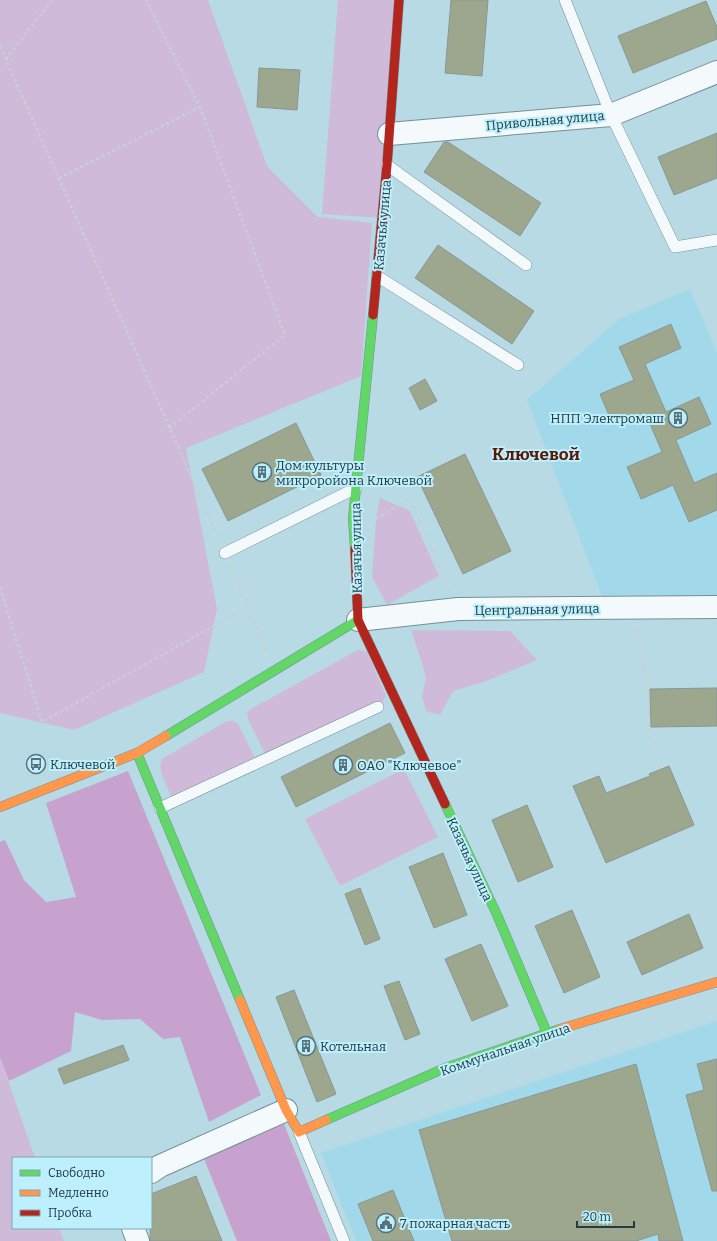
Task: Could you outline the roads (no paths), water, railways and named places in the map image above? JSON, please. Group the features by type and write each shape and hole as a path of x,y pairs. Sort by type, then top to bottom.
{"street":[{"name":"Казачья улица","path":"399,0 387,165 353,518 358,620 498,917 547,1032"},
{"name":"Привольная улица","path":"389,134 611,115 717,72"},
{"name":"Центральная улица","path":"358,620 458,609 717,607"},
{"path":"0,807 137,753 276,671 358,620"},
{"path":"137,753 286,1110 299,1132"},
{"name":"Коммунальная улица","path":"299,1132 445,1068 547,1032 717,982"},
{"path":"152,1171 160,1166 286,1110"},
{"path":"133,1229 138,1241"}],"lane":[{"path":"565,0 611,115 675,247 717,240"},
{"path":"387,165 526,265"},
{"path":"377,276 518,365"},
{"path":"225,554 356,488"},
{"path":"160,808 378,707"},
{"path":"299,1132 344,1241"}],"place":[{"name":"НПП Электромаш","path":"678,418"},
{"name":"Дом культуры микроройона Ключевой","path":"262,472"},
{"name":"Ключевой","path":"36,764"},
{"name":"ОАО \"Ключевое\"","path":"343,765"},
{"name":"Котельная","path":"306,1046"},
{"name":"7 пожарная часть","path":"386,1223"}],"district":[{"name":"Ключевой","path":"536,454"}]}
